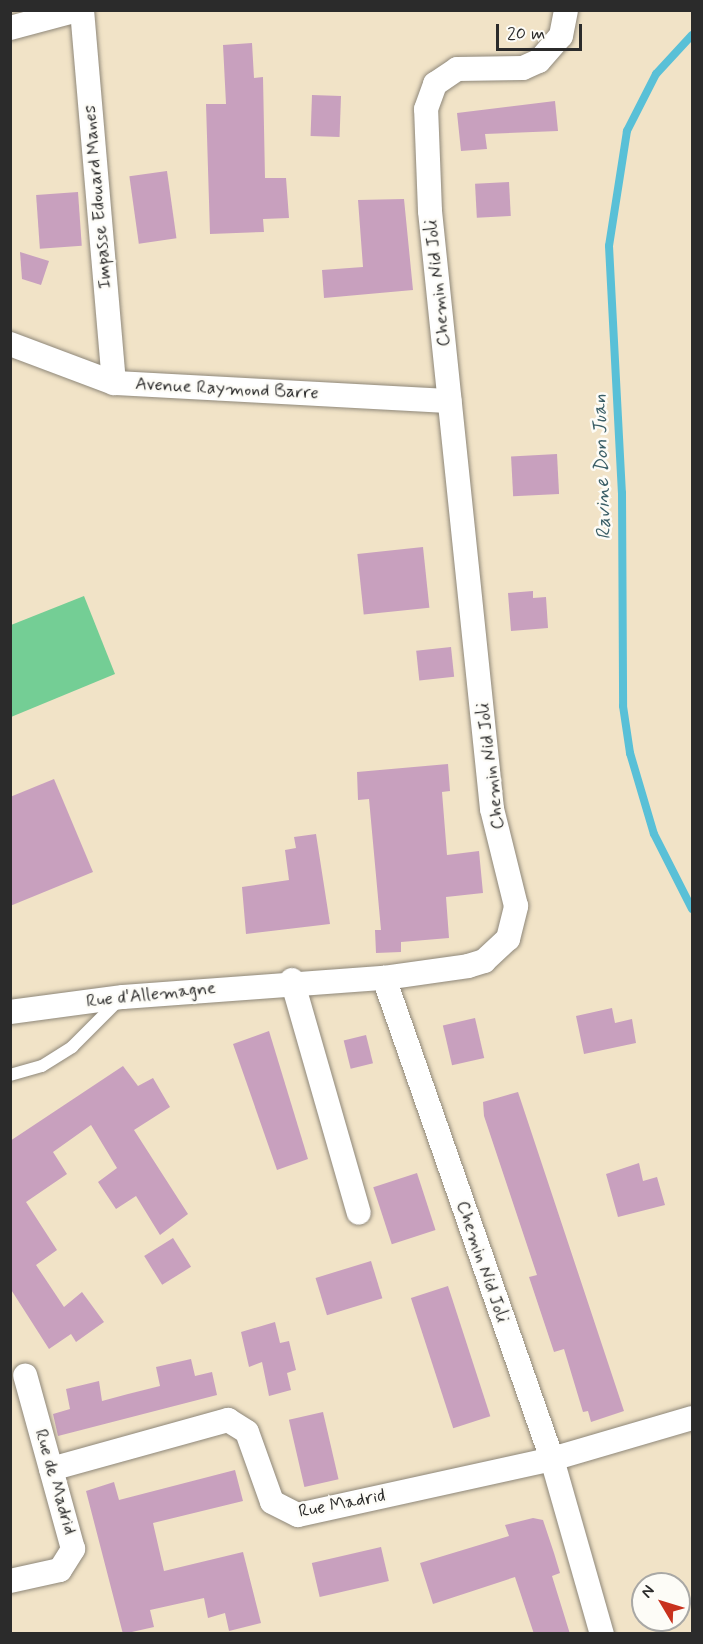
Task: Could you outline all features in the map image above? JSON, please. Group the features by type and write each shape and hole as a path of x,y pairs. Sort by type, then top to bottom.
{"street":[{"path":"10,28 77,10"},
{"name":"Impasse Edouard Manes","path":"82,10 114,383"},
{"name":"Chemin Nid Joli","path":"566,10 561,36 539,62 523,68 457,69 429,96 430,211 492,809 516,906 514,923 508,939 484,961 384,978 552,1459 602,1634"},
{"name":"Avenue Raymond Barre","path":"10,344 114,383 450,401"},
{"name":"Rue d'Allemagne","path":"10,1012 123,997 292,980 384,978"},
{"path":"292,980 358,1213"},
{"name":"Rue de Madrid","path":"10,1581 60,1570 72,1556 25,1375"},
{"name":"Rue Madrid","path":"51,1469 228,1420 247,1432 272,1502 298,1515 552,1459 693,1418"}],"lane":[{"path":"10,1075 42,1066 72,1047 123,997"}],"green space":[{"path":"84,596 115,674 11,717 11,625"}],"building":[{"path":"252,43 254,78 263,77 265,178 286,178 289,218 263,219 264,232 210,234 206,104 226,104 223,45"},
{"path":"312,95 341,96 340,137 311,136"},
{"path":"555,101 558,131 485,134 487,149 461,151 457,113"},
{"path":"167,171 176,238 139,244 129,176"},
{"path":"509,182 511,216 477,218 475,184"},
{"path":"78,192 82,246 40,249 36,195"},
{"path":"404,199 413,290 324,298 322,270 363,267 358,200"},
{"path":"20,252 49,261 41,285 22,279"},
{"path":"557,454 559,494 513,496 511,456"},
{"path":"423,547 429,608 364,615 357,554"},
{"path":"533,591 533,598 546,597 548,628 511,631 508,593"},
{"path":"451,647 454,677 419,680 416,651"},
{"path":"448,764 450,791 442,792 447,855 479,851 483,893 446,897 449,938 401,942 401,952 376,953 375,930 381,930 369,799 358,800 357,772"},
{"path":"54,779 93,872 10,906 10,797"},
{"path":"316,834 330,924 246,934 242,887 289,880 285,850 296,848 294,837"},
{"path":"612,1008 615,1023 632,1019 636,1043 584,1054 576,1016"},
{"path":"475,1018 484,1058 452,1065 443,1025"},
{"path":"269,1031 308,1159 277,1170 233,1044"},
{"path":"366,1035 373,1063 351,1069 344,1041"},
{"path":"123,1066 138,1086 153,1078 170,1107 134,1130 188,1214 160,1235 136,1196 116,1209 98,1182 117,1168 91,1125 53,1152 67,1174 26,1202 57,1250 36,1265 64,1307 82,1292 104,1322 76,1342 71,1334 49,1349 10,1288 10,1141"},
{"path":"518,1092 624,1411 591,1422 588,1411 583,1412 564,1349 554,1352 529,1277 537,1275 484,1116 483,1102"},
{"path":"639,1163 643,1181 657,1177 665,1205 618,1217 606,1174"},
{"path":"417,1173 436,1230 392,1244 373,1187"},
{"path":"173,1238 191,1267 162,1285 144,1256"},
{"path":"371,1261 382,1298 327,1315 316,1278"},
{"path":"448,1286 490,1416 453,1428 411,1298"},
{"path":"275,1322 280,1343 289,1341 296,1370 287,1373 291,1390 269,1396 262,1362 249,1367 241,1332"},
{"path":"191,1359 195,1376 212,1372 217,1395 58,1436 53,1414 70,1409 66,1389 99,1381 102,1401 160,1386 156,1367"},
{"path":"323,1412 339,1479 304,1487 289,1420"},
{"path":"235,1470 243,1501 153,1523 164,1571 243,1552 261,1623 229,1631 225,1613 208,1618 204,1598 150,1610 154,1627 123,1634 86,1491 114,1482 119,1500"},
{"path":"533,1518 543,1520 554,1553 560,1573 552,1576 570,1634 534,1634 515,1577 433,1604 420,1563 509,1536 505,1525"},
{"path":"381,1547 389,1581 320,1597 312,1563"}],"waterway":[{"name":"Ravine Don Juan","path":"692,35 656,74 627,131 609,246 622,493 623,706 630,753 654,834 692,909"}]}
